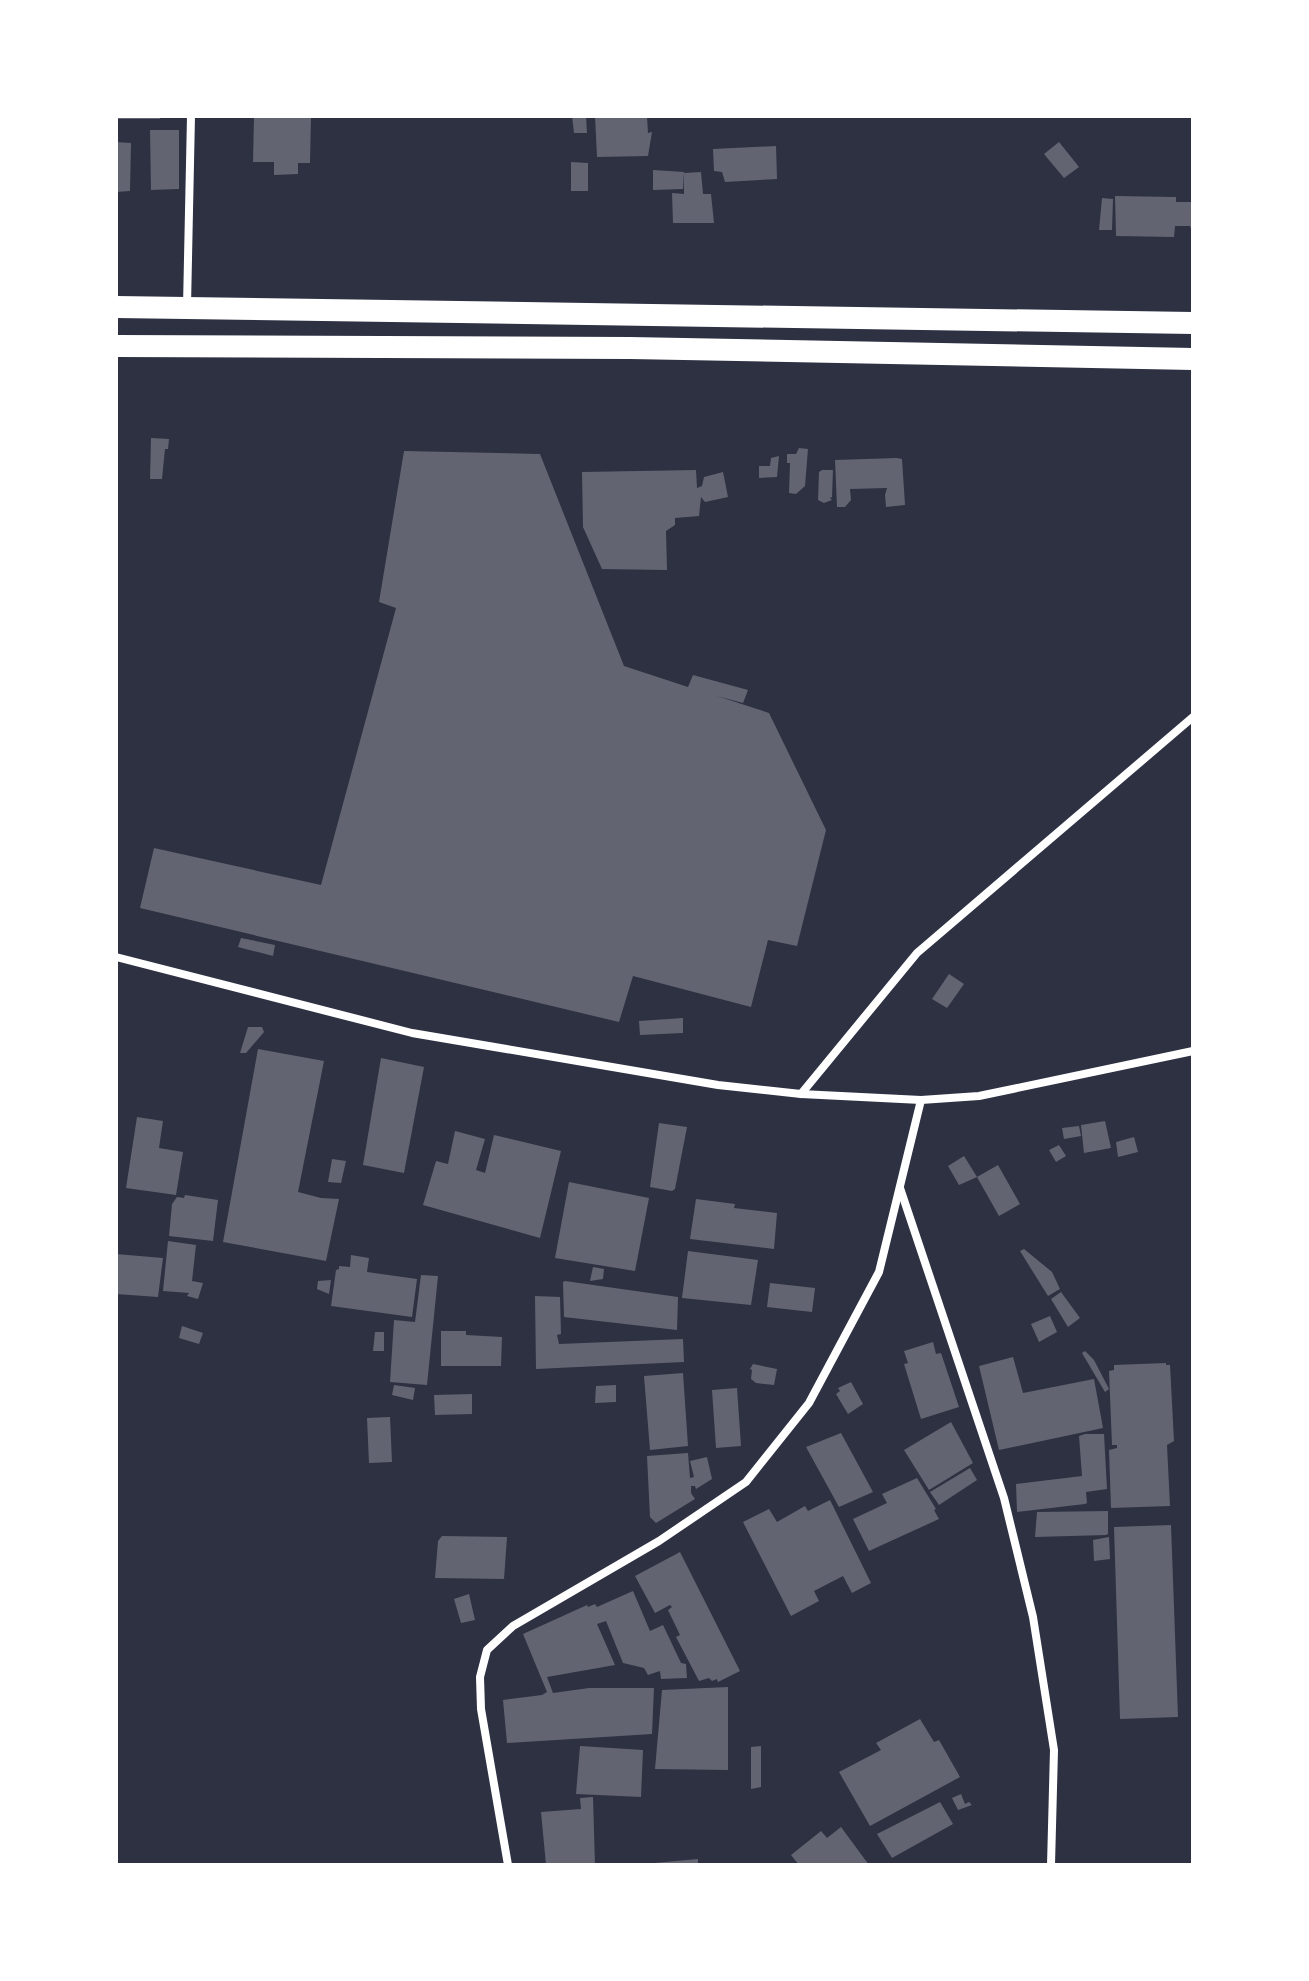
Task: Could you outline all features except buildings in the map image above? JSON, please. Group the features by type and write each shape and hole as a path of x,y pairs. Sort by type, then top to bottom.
{"highway":[{"path":"116,307 1193,323"},
{"path":"116,346 615,348 1193,359"}],"street":[{"path":"187,307 191,116"},
{"path":"801,1094 917,953 1193,717"},
{"path":"116,957 412,1033 718,1085 801,1094 921,1100 979,1096 1193,1051"},
{"path":"508,1865 481,1709 480,1677 487,1650 513,1626 659,1541 746,1482 809,1403 879,1272 921,1100"},
{"path":"900,1187 1004,1498 1033,1617 1054,1750 1051,1865"}]}
